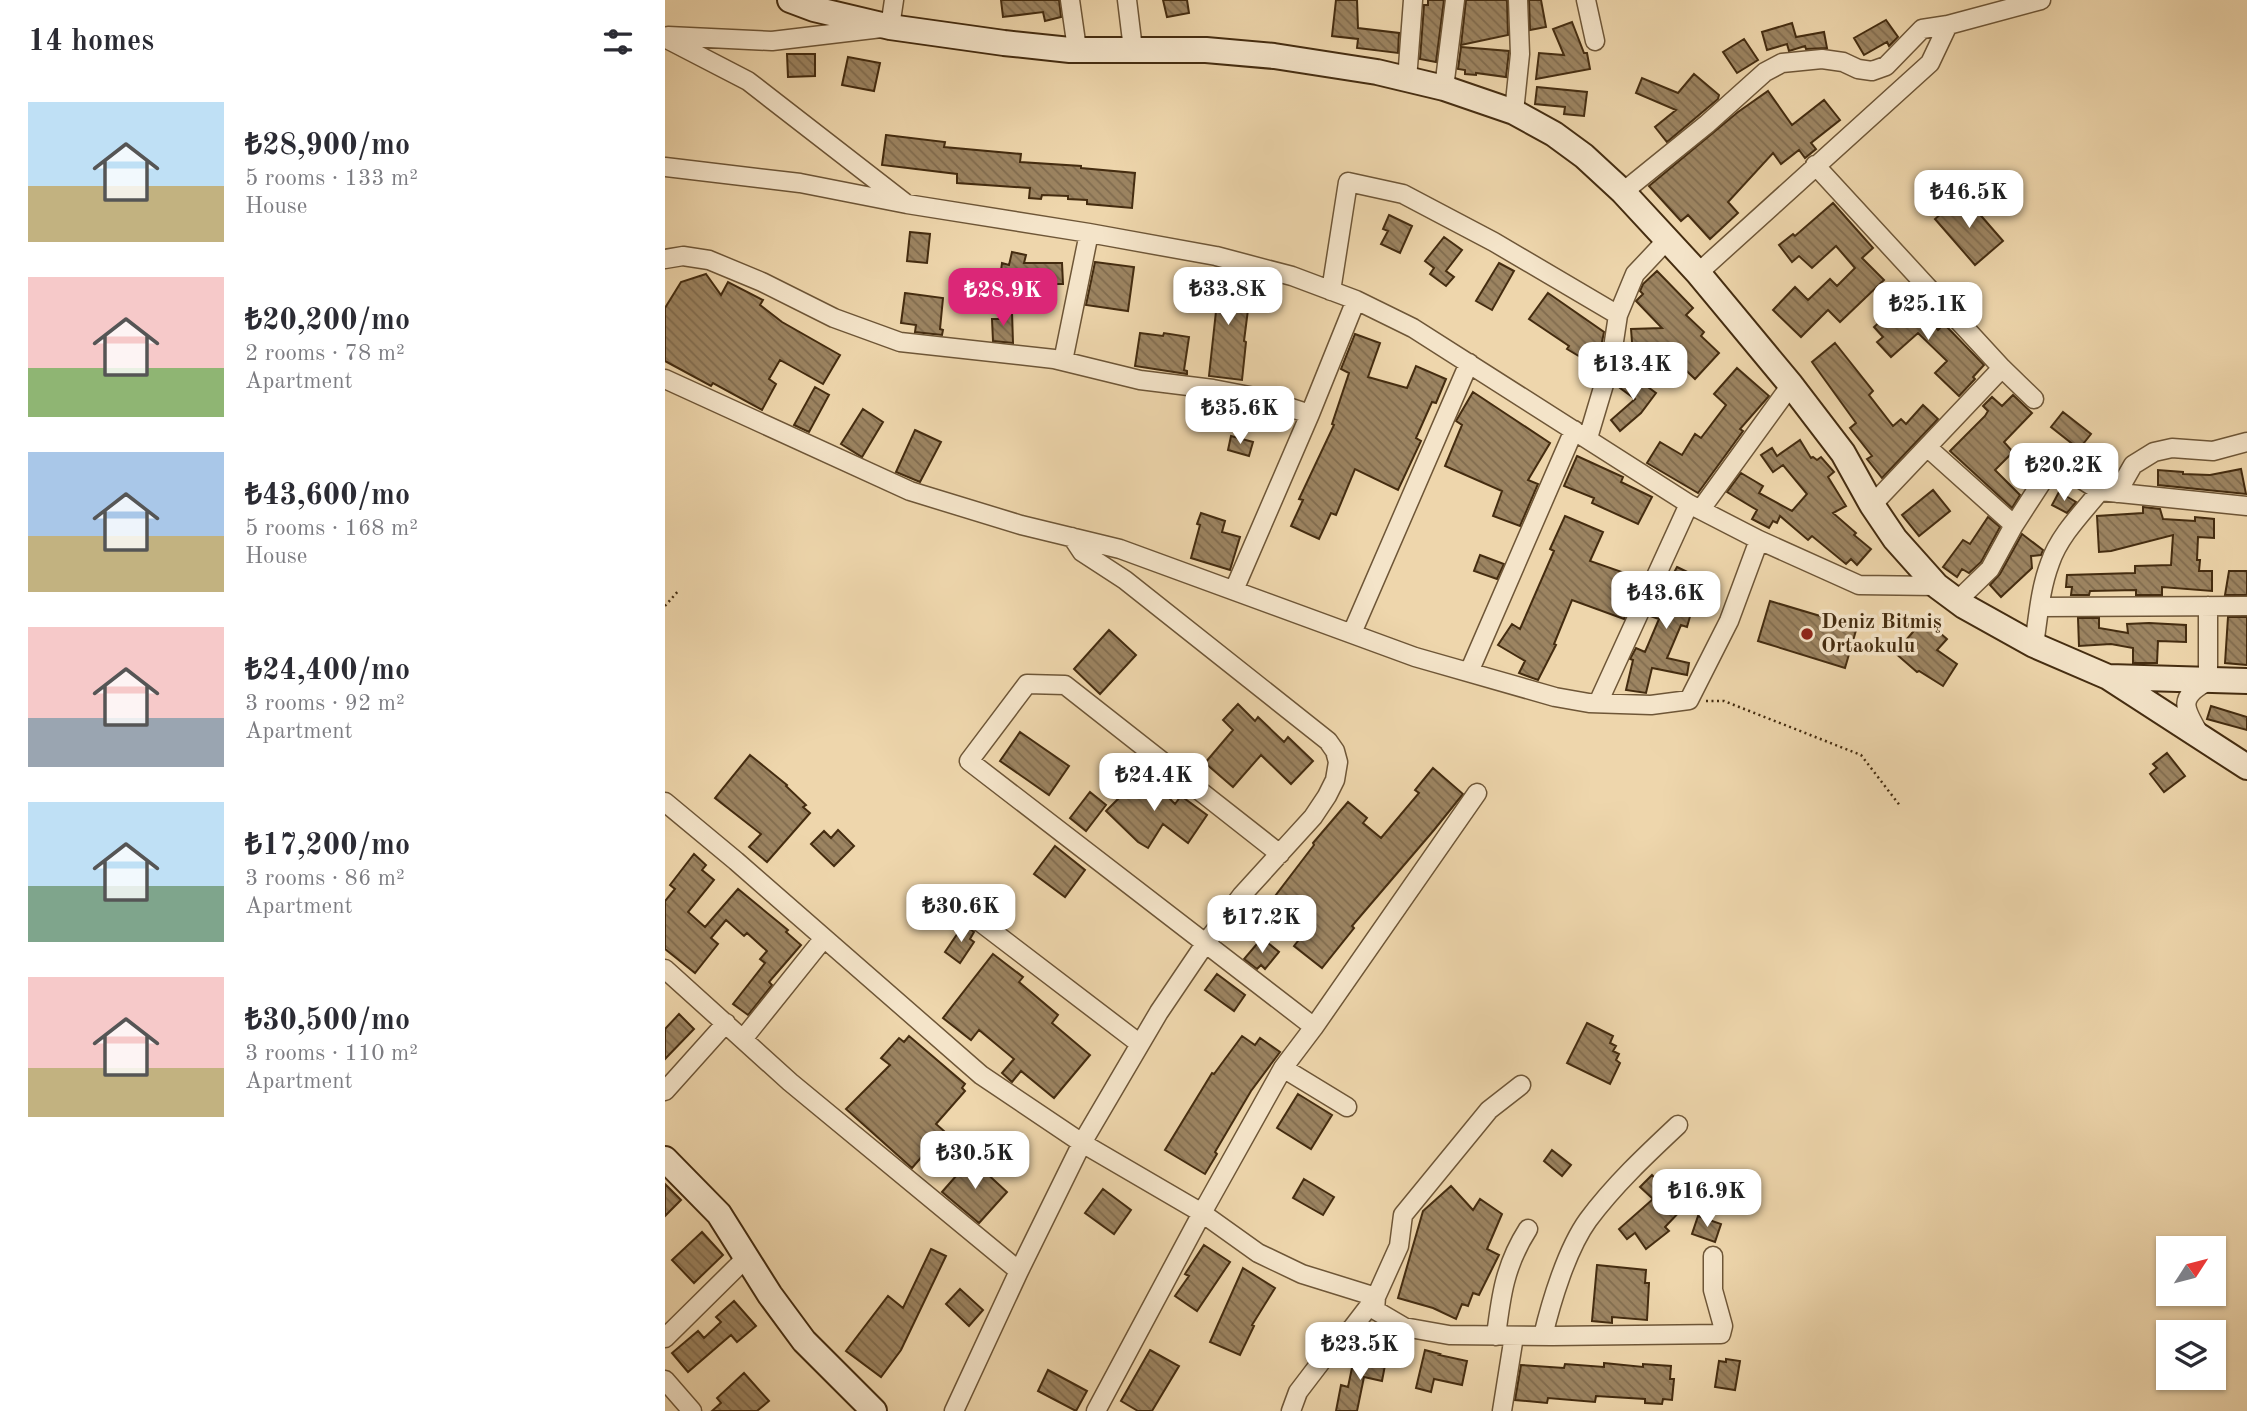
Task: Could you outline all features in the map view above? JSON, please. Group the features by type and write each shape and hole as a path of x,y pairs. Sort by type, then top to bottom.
{"street":[{"path":"790,0 814,9 890,27 1004,43 1077,49 1206,50 1274,56 1377,72 1444,88 1514,112 1554,134 1584,156 1623,192 1698,273 1791,385 1843,453 1895,540 1947,594 2035,645 2108,677 2247,767"},
{"path":"890,27 894,0"},
{"path":"1070,0 1077,49"},
{"path":"1127,0 1133,49"},
{"path":"1407,80 1413,0"},
{"path":"1444,88 1455,0"},
{"path":"1514,112 1520,54 1518,0"},
{"path":"1586,0 1595,41"},
{"path":"1623,192 1707,124 1765,72 1781,63 1822,59 1873,71 1886,66 1922,29 1948,25 2041,0"},
{"path":"1698,273 1930,63 1948,25"},
{"path":"665,37 772,41 890,27"},
{"path":"665,37 748,81 907,204"},
{"path":"1815,165 2034,399"},
{"path":"665,167 800,183 907,204 1089,233 1216,256 1292,276 1356,300 1413,328 1695,507 1759,540 1859,585 1947,594 1990,569 2014,525 2049,471 2056,466 2109,492 2247,506"},
{"path":"1332,291 1348,182 1403,194 1484,237 1618,315"},
{"path":"1063,361 1089,233"},
{"path":"1469,672 1581,434 1611,361 1618,315 1635,274 1667,240"},
{"path":"665,259 683,256 709,260 762,282 834,318 900,342 1063,361 1140,380 1202,387 1260,398 1310,414"},
{"path":"1234,590 1356,300"},
{"path":"1352,634 1469,363"},
{"path":"1872,505 2003,368"},
{"path":"665,379 910,492 1021,525 1120,549 1415,657 1555,697 1598,703 1651,705 1689,700 1729,621 1759,540"},
{"path":"1598,703 1695,507 1791,385"},
{"path":"2035,645 2050,563 2063,537 2133,465 2154,452 2172,448 2213,451 2247,442"},
{"path":"1927,447 2014,525"},
{"path":"954,1411 1082,1143 1140,1044 1205,944 1242,895 1313,817 1335,780 1338,762 1328,741 1146,597 1082,552 1072,537"},
{"path":"2208,606 2208,681"},
{"path":"2040,607 2247,606"},
{"path":"2108,677 2247,681"},
{"path":"2203,740 2188,715 2186,704 2193,689 2208,681"},
{"path":"1280,854 1066,685 1027,684 969,761 1314,1027"},
{"path":"1096,1411 1283,1068 1477,793"},
{"path":"665,802 736,860 981,1075 1082,1143 1202,1213 1258,1253 1302,1274 1376,1297"},
{"path":"971,915 1140,1044"},
{"path":"743,1039 824,938"},
{"path":"665,969 790,1082 1019,1271"},
{"path":"665,1091 726,1023"},
{"path":"1283,1068 1347,1107"},
{"path":"1291,1411 1298,1392 1376,1297 1399,1246 1403,1215 1489,1110 1521,1085"},
{"path":"1543,1336 1551,1303 1587,1222 1616,1186 1678,1125"},
{"path":"665,1159 719,1214 770,1295 804,1340 874,1411"},
{"path":"1502,1411 1505,1336 1502,1287 1510,1263 1528,1229"},
{"path":"1376,1297 1374,1310 1404,1327 1449,1335 1721,1334 1723,1326 1713,1290 1713,1256"},
{"path":"665,1338 747,1257"},
{"path":"665,1381 692,1411"}],"path":[{"path":"665,606 679,590"},
{"path":"1689,700 1724,701 1861,755 1901,807"}],"building":[{"path":"1001,0 1059,0 1061,17 1045,21 1043,12 1003,17"},
{"path":"1163,0 1187,0 1189,13 1167,17"},
{"path":"1336,0 1357,0 1358,28 1399,33 1398,53 1357,48 1358,39 1332,36"},
{"path":"1428,0 1444,0 1436,62 1420,59 1424,5 1428,5"},
{"path":"1466,0 1507,0 1508,35 1461,45"},
{"path":"1529,0 1541,0 1546,27 1530,30"},
{"path":"1886,20 1898,37 1889,46 1887,42 1864,55 1854,38"},
{"path":"1572,22 1584,53 1587,53 1590,69 1536,79 1539,53 1564,55 1553,29"},
{"path":"1792,23 1796,37 1824,32 1827,48 1806,49 1805,46 1789,51 1787,44 1767,50 1762,32"},
{"path":"1744,39 1758,60 1737,73 1723,52"},
{"path":"1461,47 1509,51 1506,77 1465,74 1465,70 1458,69"},
{"path":"787,54 815,54 815,76 788,77"},
{"path":"848,57 880,63 874,91 842,85"},
{"path":"1694,74 1719,95 1718,99 1667,142 1655,127 1676,110 1636,93 1642,78 1678,93"},
{"path":"1537,87 1587,92 1584,116 1564,114 1565,107 1535,104"},
{"path":"1768,91 1792,125 1824,100 1840,120 1811,143 1816,149 1805,158 1799,150 1781,164 1773,153 1728,202 1738,213 1710,239 1688,215 1681,221 1649,186 1738,112"},
{"path":"886,135 945,142 944,147 1021,154 1020,162 1135,173 1132,208 1087,204 1087,200 1068,199 1068,196 1042,195 1041,199 1029,198 1030,188 957,183 957,174 882,165"},
{"path":"1963,195 2003,241 1975,265 1935,219"},
{"path":"1833,203 1873,248 1862,258 1884,280 1840,322 1828,310 1801,337 1773,310 1795,287 1808,300 1830,279 1837,286 1855,268 1836,246 1812,268 1799,256 1792,262 1779,245 1793,234 1795,236"},
{"path":"1389,215 1412,226 1400,253 1381,244 1388,231 1383,229"},
{"path":"910,232 930,234 927,263 907,261"},
{"path":"1444,237 1462,250 1446,271 1454,277 1446,286 1430,274 1434,268 1425,261"},
{"path":"1012,252 1026,255 1024,263 1062,263 1063,284 1020,284 1017,297 998,293 1002,263 1009,265"},
{"path":"1095,262 1134,267 1128,311 1086,305"},
{"path":"1499,263 1514,271 1492,310 1476,301"},
{"path":"1657,271 1693,308 1686,315 1704,332 1701,336 1719,353 1695,379 1669,354 1633,355 1631,329 1662,328 1636,301 1643,294 1640,291 1643,284"},
{"path":"706,274 721,295 728,282 763,300 760,305 782,322 840,355 823,384 780,360 769,379 776,384 762,410 665,361 665,308 681,282"},
{"path":"1202,279 1251,286 1242,380 1209,376 1217,302 1200,299"},
{"path":"905,293 943,298 940,329 943,330 942,335 915,332 916,325 901,323"},
{"path":"1548,293 1604,332 1597,367 1567,349 1569,346 1529,319"},
{"path":"1899,296 1903,301 1908,296 1938,330 1944,324 1984,365 1959,396 1935,373 1947,361 1918,333 1891,357 1877,342 1883,337 1874,327 1885,317 1881,312"},
{"path":"1012,312 1013,343 993,341 992,319 999,319 999,313"},
{"path":"1140,333 1189,337 1184,370 1187,374 1135,366"},
{"path":"1355,334 1380,343 1368,377 1407,388 1416,366 1446,379 1416,438 1421,441 1398,490 1355,469 1336,515 1331,513 1319,539 1291,526 1303,500 1299,499 1334,425 1332,424 1349,373 1341,369"},
{"path":"1835,343 1873,391 1869,395 1893,426 1901,419 1906,424 1923,405 1938,419 1882,478 1867,459 1872,456 1850,428 1856,423 1812,362"},
{"path":"1737,368 1769,396 1740,429 1743,431 1698,493 1647,463 1660,442 1682,455 1695,434 1701,438 1726,405 1714,394"},
{"path":"1630,374 1656,393 1641,413 1620,431 1611,420 1635,399 1620,388"},
{"path":"815,387 829,395 809,432 794,425"},
{"path":"1473,392 1550,443 1528,480 1538,484 1520,526 1493,516 1502,491 1445,466 1462,425 1456,421"},
{"path":"2013,395 2032,413 2004,442 2013,452 1995,470 2020,495 2012,508 1950,451 1985,416 1988,411 1983,406 1992,397 2002,406"},
{"path":"863,409 883,422 862,457 841,444"},
{"path":"2063,412 2091,434 2079,449 2051,427"},
{"path":"915,430 941,442 920,482 896,472"},
{"path":"1231,436 1253,442 1249,456 1228,450"},
{"path":"1800,440 1811,458 1817,460 1821,457 1834,472 1828,477 1846,506 1833,513 1871,549 1857,565 1851,559 1846,564 1812,536 1808,540 1780,516 1777,523 1773,521 1769,528 1752,519 1757,510 1727,492 1741,473 1763,486 1759,493 1792,511 1807,494 1783,465 1773,472 1761,455 1772,448 1777,456"},
{"path":"1577,456 1623,477 1621,482 1652,497 1638,524 1592,503 1594,498 1564,486"},
{"path":"2241,469 2246,494 2158,485 2158,470 2210,475"},
{"path":"1933,490 1950,511 1919,536 1902,515"},
{"path":"2059,492 2076,502 2067,513 2052,505"},
{"path":"2143,507 2160,509 2163,519 2214,519 2214,538 2198,537 2197,560 2200,560 2199,571 2212,571 2212,591 2162,587 2162,595 2136,595 2136,590 2090,591 2089,595 2071,595 2072,587 2066,587 2067,575 2135,573 2135,566 2171,565 2173,535 2099,552 2097,516 2143,513"},
{"path":"1201,513 1225,521 1222,532 1240,537 1230,570 1191,558"},
{"path":"1565,516 1603,532 1590,561 1642,579 1624,619 1572,600 1554,644 1556,645 1538,680 1519,673 1525,661 1498,645 1512,624 1520,629 1554,551 1550,549"},
{"path":"1988,517 2000,527 1981,562 1969,573 1962,569 1957,577 1943,567 1963,540 1970,544"},
{"path":"2022,534 2043,550 2041,555 2031,556 2032,568 2001,597 1990,585 2000,574"},
{"path":"1480,555 1504,564 1497,579 1474,571"},
{"path":"1677,567 1704,580 1687,627 1681,625 1667,658 1689,663 1687,675 1652,668 1646,693 1626,690 1633,660 1630,659 1636,648 1645,652 1659,619 1650,616"},
{"path":"2229,571 2247,571 2247,595 2225,595"},
{"name":"Deniz Bitmiş Ortaokulu","path":"1770,601 1857,627 1845,668 1758,641"},
{"path":"2228,617 2247,617 2247,665 2225,663"},
{"path":"2078,618 2099,618 2099,628 2128,633 2127,624 2186,625 2186,642 2158,641 2157,663 2133,663 2133,648 2111,644 2079,646"},
{"path":"1924,619 1947,639 1937,650 1957,664 1943,686 1917,672 1895,653"},
{"path":"1109,630 1136,655 1100,694 1074,669"},
{"path":"1238,704 1255,721 1258,717 1284,742 1288,737 1313,761 1291,784 1261,755 1233,787 1205,763 1233,730 1223,720"},
{"path":"2211,706 2247,717 2247,730 2207,719"},
{"path":"1020,732 1069,766 1049,795 1000,761"},
{"path":"2167,753 2185,776 2164,792 2150,774 2157,768 2153,764"},
{"path":"750,755 787,785 810,813 767,862 749,847 761,834 715,798"},
{"path":"1433,768 1463,794 1352,926 1354,928 1322,968 1294,946 1305,932 1269,904 1313,843 1348,802 1367,818 1363,823 1381,838 1419,793 1415,790"},
{"path":"1144,773 1175,804 1181,796 1207,815 1188,843 1163,824 1148,848 1138,842 1106,811"},
{"path":"1090,792 1106,805 1086,831 1070,818"},
{"path":"838,830 854,846 834,866 811,844 824,831 831,838"},
{"path":"1055,846 1085,870 1065,897 1034,874"},
{"path":"694,854 706,865 702,870 714,880 688,912 705,927 738,889 788,930 786,932 801,945 769,982 772,985 748,1015 733,1004 765,963 760,959 767,951 747,933 744,936 726,920 711,938 718,944 695,973 665,949 665,901 675,889 670,885"},
{"path":"964,924 974,932 970,939 974,942 960,963 945,952"},
{"path":"1262,938 1279,952 1265,969 1261,965 1257,969 1244,959"},
{"path":"993,954 1023,977 1019,982 1058,1015 1052,1023 1090,1055 1054,1098 1021,1071 1012,1082 1002,1073 1014,1059 979,1030 971,1040 943,1018"},
{"path":"1217,974 1245,995 1234,1011 1205,990"},
{"path":"679,1014 694,1029 665,1059 665,1029"},
{"path":"1587,1023 1613,1036 1610,1043 1616,1046 1613,1051 1619,1054 1616,1060 1620,1063 1610,1084 1567,1063"},
{"path":"909,1036 965,1084 962,1088 965,1091 936,1124 944,1131 912,1168 846,1109 890,1065 881,1058 899,1038 904,1042"},
{"path":"1242,1036 1255,1045 1260,1038 1280,1052 1251,1091 1205,1174 1165,1150 1212,1073 1214,1074"},
{"path":"1298,1094 1332,1115 1311,1149 1277,1128"},
{"path":"1552,1150 1571,1165 1562,1176 1544,1161"},
{"path":"971,1159 1007,1192 979,1223 942,1192"},
{"path":"1652,1175 1684,1207 1665,1227 1669,1231 1646,1249 1635,1233 1627,1239 1619,1229 1653,1199 1640,1187"},
{"path":"1304,1179 1334,1197 1323,1215 1293,1198"},
{"path":"665,1184 681,1200 665,1216"},
{"path":"1451,1186 1473,1210 1480,1199 1502,1214 1487,1249 1499,1255 1479,1295 1473,1293 1468,1306 1462,1304 1456,1319 1433,1308 1398,1298 1423,1211"},
{"path":"1103,1189 1131,1210 1114,1234 1085,1213"},
{"path":"1698,1216 1721,1224 1715,1242 1692,1234"},
{"path":"702,1232 723,1255 694,1283 672,1260"},
{"path":"1204,1245 1230,1262 1197,1311 1175,1296 1189,1276 1185,1274"},
{"path":"931,1249 946,1256 901,1350 881,1377 846,1351 888,1296 903,1308"},
{"path":"1597,1265 1646,1270 1645,1283 1649,1283 1647,1320 1612,1317 1612,1323 1592,1321"},
{"path":"1243,1268 1275,1288 1252,1325 1254,1326 1240,1355 1210,1342"},
{"path":"960,1289 983,1310 969,1326 946,1304"},
{"path":"734,1301 756,1326 737,1342 731,1335 688,1372 672,1353 698,1331 704,1338 721,1322 716,1317"},
{"path":"1381,1332 1394,1335 1389,1358 1377,1355"},
{"path":"1150,1350 1179,1366 1152,1411 1138,1411 1121,1401"},
{"path":"1425,1350 1467,1361 1462,1385 1434,1379 1431,1392 1416,1388"},
{"path":"1359,1355 1386,1360 1382,1381 1364,1377 1357,1411 1336,1411 1341,1385 1348,1387 1353,1363 1357,1364"},
{"path":"1726,1359 1740,1361 1735,1390 1715,1387 1719,1361 1726,1362"},
{"path":"1604,1363 1643,1367 1643,1364 1671,1366 1670,1379 1674,1379 1672,1400 1663,1399 1662,1404 1645,1403 1645,1399 1596,1396 1595,1402 1548,1398 1547,1403 1515,1400 1521,1365 1564,1368 1565,1364 1604,1367"},
{"path":"1048,1370 1087,1391 1076,1411 1038,1391"},
{"path":"744,1373 769,1401 757,1411 712,1411 721,1403 717,1398"}],"place":[{"name":"Deniz Bitmiş Ortaokulu","path":"1807,634"}]}
